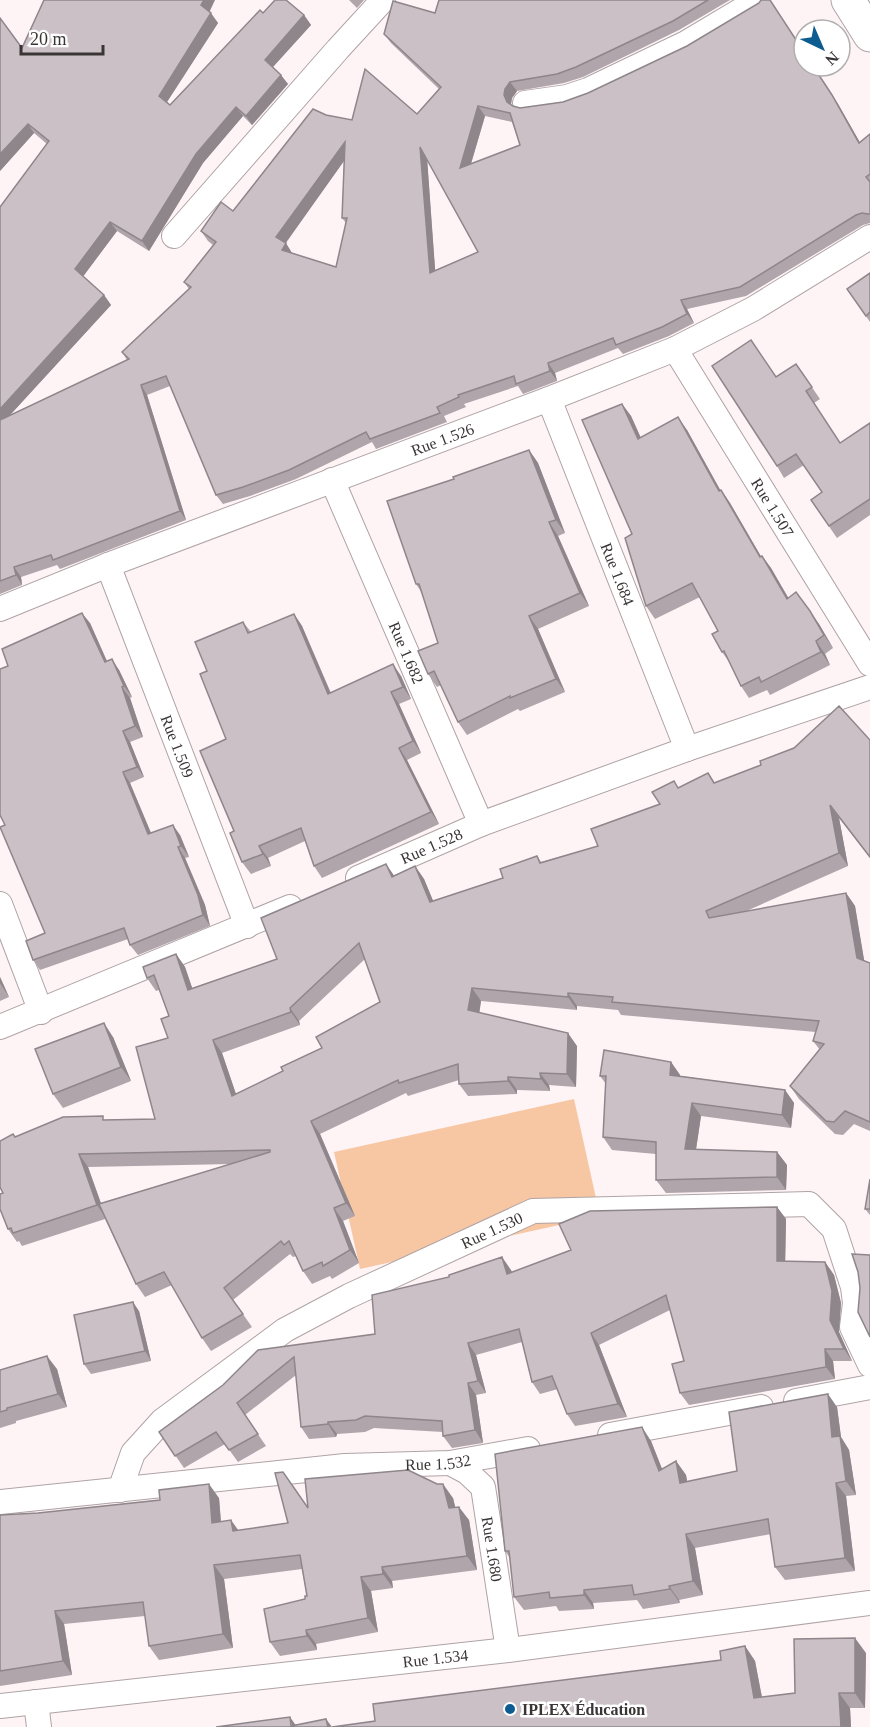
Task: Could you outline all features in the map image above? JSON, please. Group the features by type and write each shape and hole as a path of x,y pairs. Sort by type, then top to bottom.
{"main road":[{"path":"848,0 870,35"}],"street":[{"path":"174,236 338,48 383,0"},
{"path":"525,103 567,97 588,90 686,43 758,0"},
{"name":"Rue 1.526","path":"0,609 108,565 675,350 753,309 870,237"},
{"name":"Rue 1.507","path":"675,350 870,664"},
{"name":"Rue 1.684","path":"549,399 687,749"},
{"name":"Rue 1.682","path":"332,480 482,824"},
{"name":"Rue 1.509","path":"108,565 247,926"},
{"name":"Rue 1.528","path":"343,885 482,824 687,749 870,687"},
{"path":"0,1027 41,1012 311,898"},
{"path":"0,904 41,1012"},
{"name":"Rue 1.530","path":"120,1490 134,1453 162,1420 285,1330 349,1296 533,1211 809,1204 834,1229 853,1287 855,1303 852,1327 870,1365"},
{"path":"590,1438 870,1387"},
{"name":"Rue 1.532","path":"0,1502 345,1466 450,1463 555,1444"},
{"name":"Rue 1.680","path":"450,1463 467,1472 483,1487 508,1650"},
{"name":"Rue 1.534","path":"0,1706 508,1650 870,1603"},
{"path":"36,1702 39,1727"}],"shaded area":[{"path":"574,1099 600,1216 360,1269 334,1152"}],"building":[{"path":"44,0 204,0 201,5 211,13 159,96 170,105 260,10 263,13 275,0 286,0 304,15 265,60 281,75 246,116 236,107 196,154 142,241 110,222 75,269 104,295 0,409 0,207 49,141 28,124 0,154 0,18 22,48"},
{"path":"439,0 708,0 673,21 576,67 557,74 510,82 504,95 507,102 520,108 563,102 588,93 687,46 761,0 770,0 792,34 792,78 821,78 859,143 870,134 870,174 866,177 870,182 870,214 856,215 740,287 681,300 687,314 662,327 616,345 613,338 548,363 550,371 516,384 514,376 458,395 459,397 437,407 440,413 370,439 366,432 289,470 216,495 166,376 141,385 180,511 53,560 51,555 14,567 16,575 0,581 0,420 129,359 122,352 191,287 184,282 216,242 201,231 221,202 233,211 313,109 326,115 352,120 365,69 417,114 441,87 384,34 393,1 435,13","holes":["478,106 510,113 520,145 460,168","345,142 342,218 347,218 336,267 282,250 286,243 276,237","420,147 478,252 430,273"]},
{"path":"870,273 870,312 866,316 847,289"},
{"path":"751,340 776,377 796,364 812,387 806,391 840,443 870,423 870,499 829,526 811,500 822,492 796,454 777,466 712,366"},
{"path":"622,404 638,439 678,417 719,491 721,490 787,599 796,592 810,611 824,635 816,641 821,652 761,682 759,677 741,686 724,651 722,652 712,634 718,631 692,583 646,606 625,538 632,534 582,420"},
{"path":"529,450 556,520 549,522 580,593 529,616 556,679 510,698 510,696 458,722 434,671 428,674 418,651 438,643 419,584 416,584 387,501 454,479 453,477"},
{"path":"82,613 105,662 112,659 124,686 122,687 135,726 123,731 137,767 123,772 148,834 173,825 181,846 178,847 198,895 203,915 130,945 124,928 33,960 26,941 45,933 0,827 5,825 0,815 0,669 8,666 2,649"},
{"path":"294,614 328,694 393,664 403,687 391,692 413,741 399,748 431,812 314,866 301,828 259,846 263,854 242,862 230,833 234,831 200,751 226,739 200,674 207,671 195,642 243,622 248,633"},
{"path":"839,706 870,740 870,857 830,805 839,853 706,911 709,918 846,893 857,958 870,963 870,1122 845,1111 834,1122 826,1121 790,1086 824,1044 813,1041 819,1021 612,1002 613,997 568,993 568,997 472,988 468,1010 568,1033 567,1074 540,1073 541,1079 508,1077 508,1081 459,1084 458,1064 399,1083 398,1080 311,1121 346,1203 334,1208 350,1250 323,1266 322,1262 303,1271 289,1241 284,1245 281,1241 224,1288 243,1314 202,1338 164,1272 136,1284 99,1204 270,1152 270,1150 79,1154 97,1205 13,1233 11,1228 8,1229 0,1209 0,1194 3,1193 0,1187 0,1141 13,1134 15,1137 63,1117 103,1116 103,1120 155,1119 136,1047 168,1038 161,1019 169,1016 154,975 147,978 143,967 176,954 188,990 277,959 261,918 386,864 392,877 415,866 430,902 503,878 500,869 537,856 540,863 598,846 591,829 660,804 652,792 674,781 678,788 708,773 714,783 761,765 760,761 794,748","holes":["359,943 380,1002 316,1037 322,1048 281,1067 283,1071 232,1096 213,1040 291,1012 290,1008"]},
{"path":"104,1023 121,1067 53,1094 35,1049"},
{"path":"604,1050 671,1062 670,1075 785,1090 782,1115 692,1103 685,1149 777,1152 777,1177 656,1180 656,1142 603,1137 606,1076 600,1076"},
{"path":"870,1179 870,1209 865,1209"},
{"path":"777,1207 777,1261 825,1262 832,1291 830,1320 844,1349 825,1349 826,1367 680,1393 672,1364 684,1361 666,1295 591,1333 618,1404 567,1414 552,1376 532,1382 519,1329 468,1343 478,1381 468,1383 475,1430 443,1436 442,1421 365,1416 356,1420 301,1427 294,1357 237,1403 258,1434 229,1450 216,1432 175,1456 159,1432 223,1385 258,1350 375,1334 372,1295 449,1277 449,1275 502,1257 507,1274 571,1250 559,1224 590,1211"},
{"path":"852,1254 870,1255 870,1337 858,1312 860,1288"},
{"path":"133,1302 145,1351 84,1364 74,1315"},
{"path":"47,1356 58,1394 0,1412 0,1370"},
{"path":"828,1394 832,1437 840,1436 846,1481 836,1483 845,1558 775,1567 768,1519 686,1534 693,1581 669,1586 670,1589 634,1595 632,1585 584,1590 584,1595 550,1598 549,1592 514,1597 509,1551 505,1551 495,1454 642,1427 659,1471 676,1461 680,1483 737,1471 729,1412"},
{"path":"408,1470 437,1484 443,1484 449,1508 459,1507 467,1556 382,1567 383,1574 361,1577 368,1618 306,1630 307,1636 270,1642 264,1609 305,1599 307,1596 300,1555 214,1565 223,1634 149,1646 143,1602 55,1611 63,1661 0,1671 0,1515 160,1500 159,1490 209,1484 212,1523 231,1520 233,1531 288,1523 275,1473 283,1472 308,1508 305,1479"},
{"path":"855,1638 855,1693 839,1693 841,1727 332,1727 375,1721 373,1704 721,1660 720,1651 745,1646 754,1698 795,1693 794,1639"},
{"path":"290,1717 291,1726 326,1719 328,1727 216,1727"}],"place":[{"name":"IPLEX Éducation","path":"510,1709"}]}
